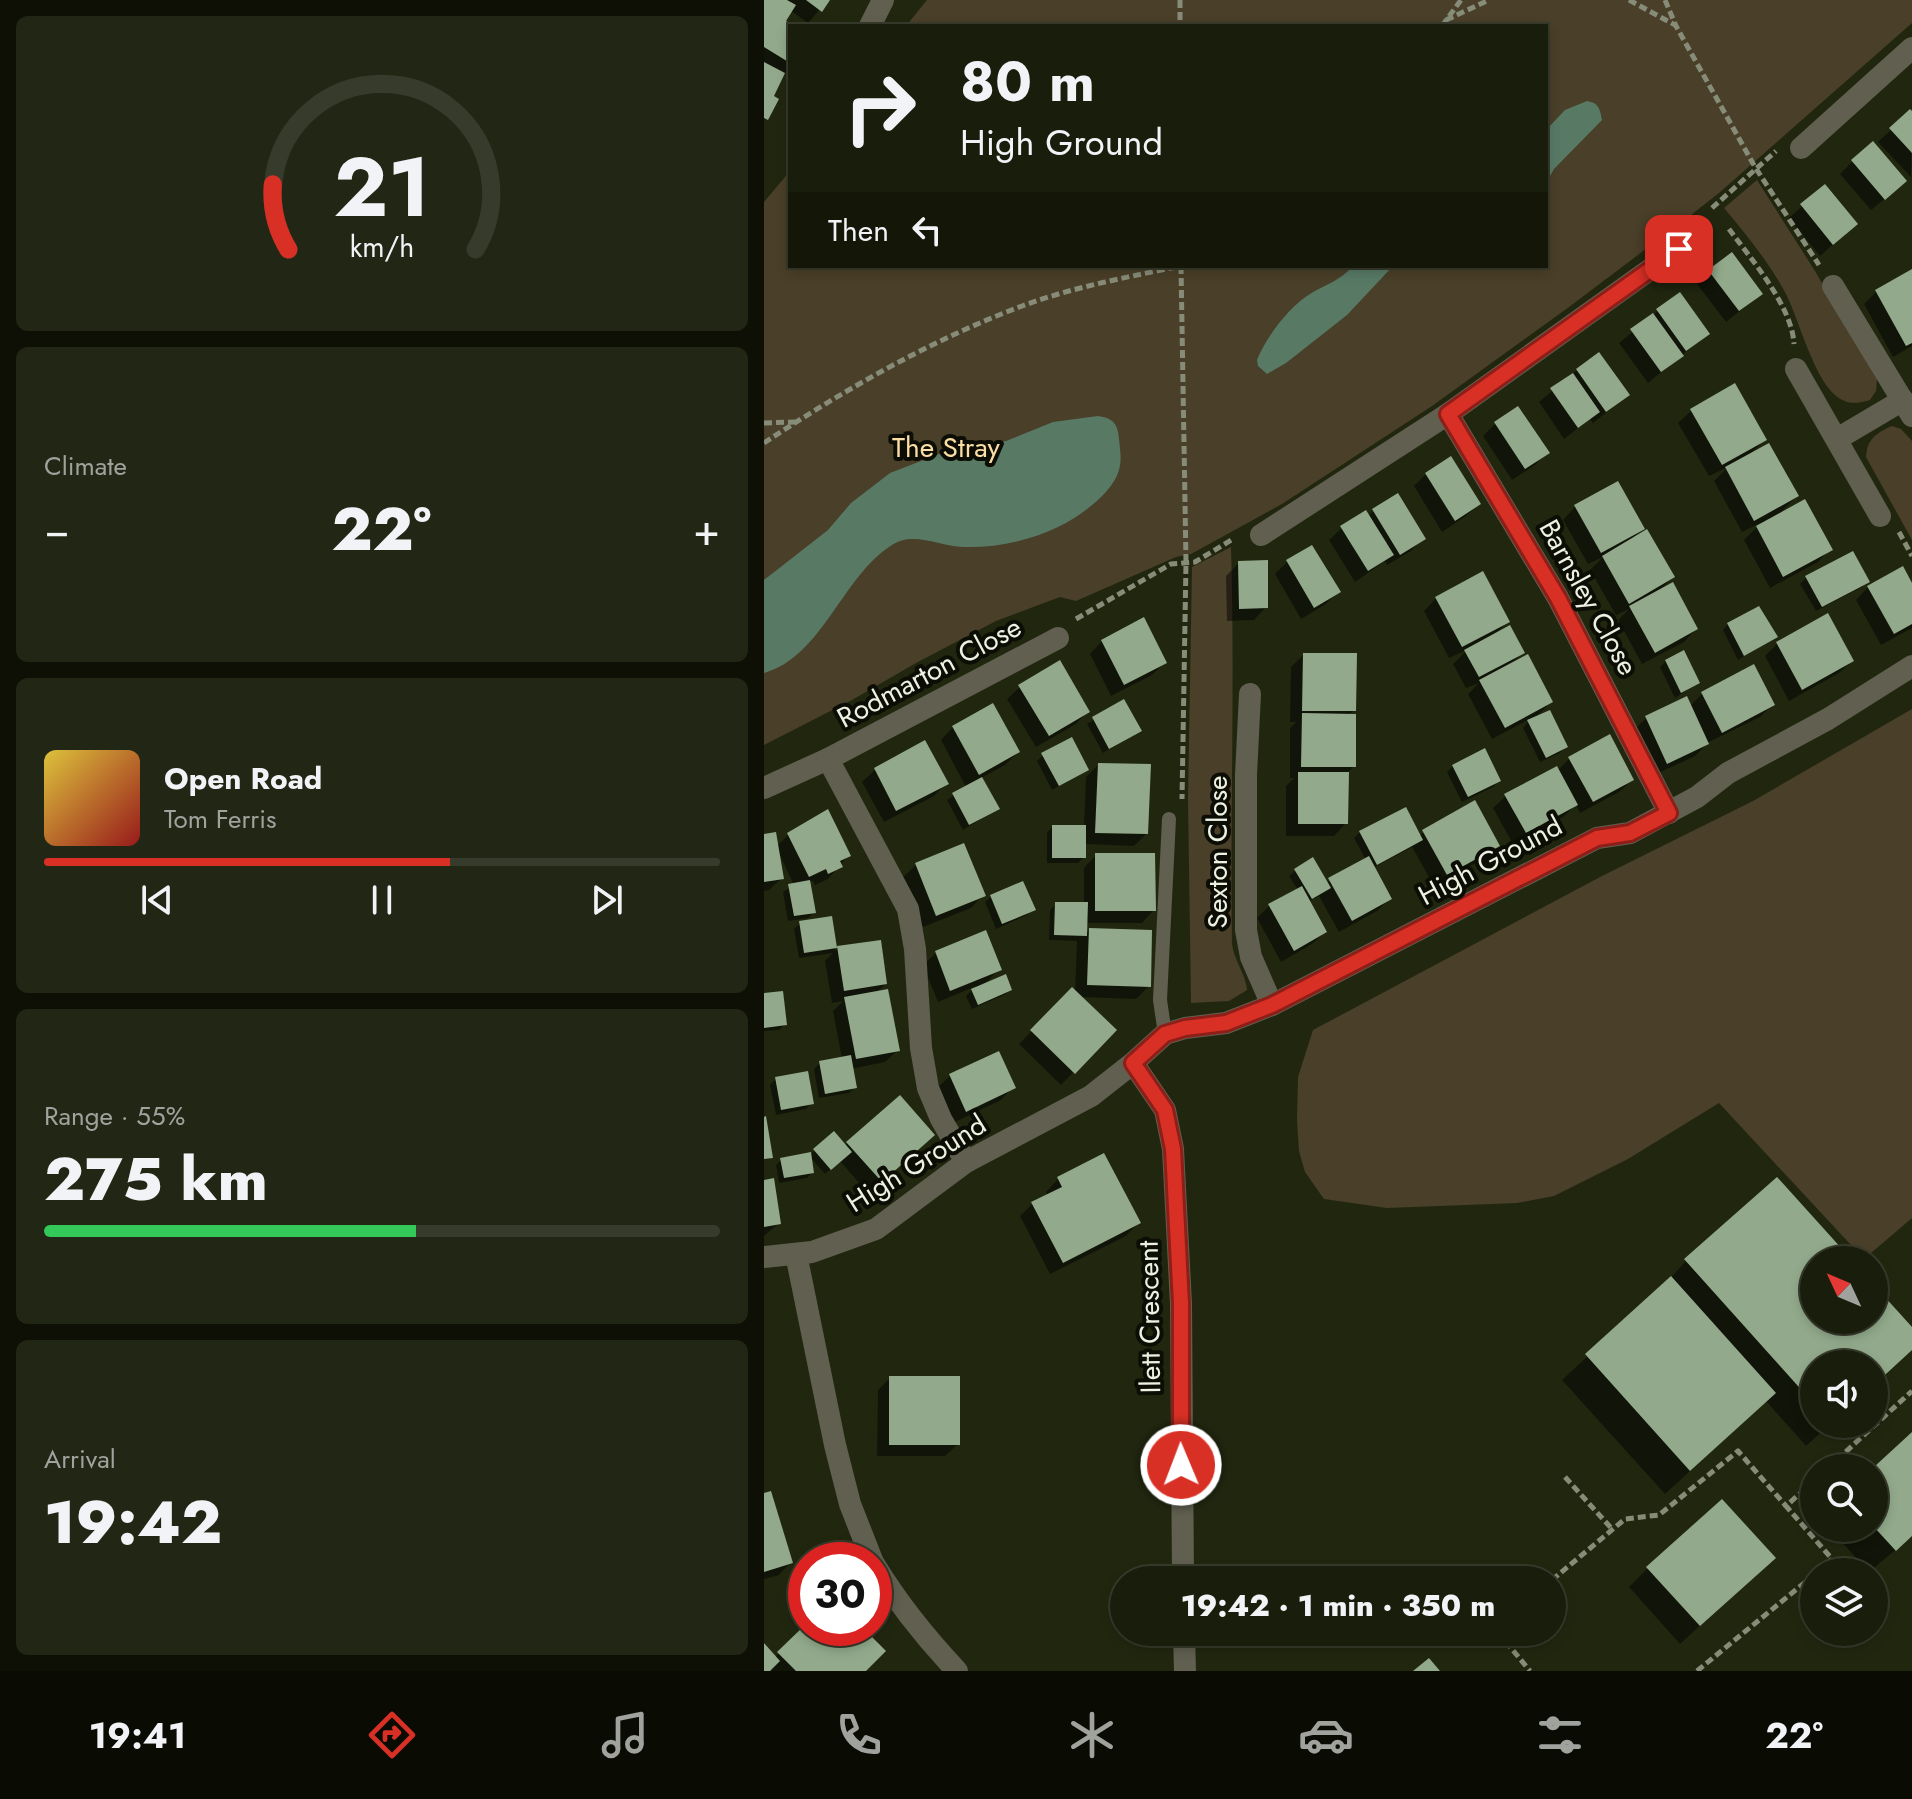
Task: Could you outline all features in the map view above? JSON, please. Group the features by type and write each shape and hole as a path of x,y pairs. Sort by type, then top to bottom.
{"street":[{"path":"871,24 883,0"},
{"path":"1801,148 1912,48"},
{"path":"1261,535 1448,414 1701,233"},
{"path":"1833,286 1907,408 1837,439"},
{"path":"1796,369 1880,516"},
{"name":"Barnsley Close","path":"1448,414 1558,598 1669,813"},
{"name":"Rodmarton Close","path":"764,788 828,759 1058,638"},
{"name":"High Ground","path":"764,1257 834,1246 876,1229 966,1162 1077,1104 1133,1063 1165,1034 1226,1023 1272,1005 1597,838 1630,833 1697,797 1728,773 1828,719 1912,666"},
{"name":"Sexton Close","path":"1250,694 1246,775 1246,930 1251,957 1272,1005"},
{"name":"Rodmarton Close","path":"828,759 908,909 915,949 921,1048 928,1088 941,1119 966,1162"},
{"name":"Ilett Crescent","path":"1133,1063 1165,1110 1173,1149 1181,1304 1183,1566"},
{"path":"796,1254 835,1445 850,1504 865,1542"},
{"path":"892,1594 924,1638 957,1671"},
{"path":"1184,1646 1185,1671"}],"lane":[{"path":"1165,1034 1160,1000 1176,815"}],"path":[{"path":"1180,0 1180,24"},
{"path":"1444,23 1461,0"},
{"path":"1444,23 1489,0"},
{"path":"1629,0 1676,26"},
{"path":"1665,0 1676,26 1755,167 1833,286"},
{"path":"1701,233 1693,222 1755,167 1792,138 1801,148"},
{"path":"1713,207 1781,305 1793,332 1796,369"},
{"path":"764,443 940,341 1024,306 1115,280 1172,268"},
{"path":"1176,815 1186,562 1182,268"},
{"path":"764,423 796,422"},
{"path":"1058,638 1054,631 1171,564 1195,562 1256,527 1261,535"},
{"path":"1843,1454 1912,1391"},
{"path":"1566,1568 1625,1519 1659,1515 1738,1451 1831,1558"},
{"path":"1565,1477 1612,1529"},
{"path":"1786,1506 1800,1494"},
{"path":"1697,1671 1800,1586"},
{"path":"1509,1646 1530,1671"}],"green space":[{"name":"The Stray","path":"927,0 1912,0 1912,23 1719,193 1432,406 1282,504 1191,554 1176,557 1076,601 1060,597 996,621 764,745 764,202 788,173 788,268 1548,268 1548,24 908,24"},
{"path":"1757,180 1815,271 1877,379 1876,391 1870,400 1848,402 1827,387 1780,283 1724,208"},
{"path":"1892,426 1901,429 1912,441 1912,540 1866,457 1873,437"},
{"path":"1231,547 1232,944 1247,990 1229,1001 1191,1003 1188,799 1192,567"},
{"path":"1912,709 1912,1218 1879,1246 1852,1246 1719,1103 1628,1159 1554,1196 1517,1203 1387,1208 1324,1199 1305,1172 1299,1151 1297,1121 1298,1077 1313,1030 1602,876 1753,801"}],"shaded area":[{"path":"1587,101 1598,107 1602,120 1554,169 1548,180 1548,128 1565,110"},
{"path":"1351,268 1391,268 1347,315 1286,363 1267,374 1258,366 1257,360 1279,323 1302,300"},
{"path":"1098,416 1111,420 1116,426 1120,466 1116,479 1103,496 1085,511 1047,532 999,545 963,547 909,539 892,545 859,575 802,650 784,664 764,673 764,580 828,530 851,503 890,473 939,454 1006,441 1053,422"}],"building":[{"path":"764,0 787,0 796,5 786,21 791,24 788,24 788,62 764,47"},
{"path":"806,0 830,0 822,12"},
{"path":"764,62 785,73 774,96 779,99 768,120 764,118"},
{"path":"1910,109 1912,111 1912,153 1889,128"},
{"path":"1873,141 1907,181 1885,200 1851,160"},
{"path":"1825,184 1858,224 1833,245 1800,204"},
{"path":"1732,252 1763,294 1739,311 1708,270"},
{"path":"1912,269 1912,343 1906,346 1875,290"},
{"path":"1680,292 1710,334 1686,351 1656,309"},
{"path":"1653,313 1684,356 1661,372 1630,329"},
{"path":"1599,352 1630,395 1606,412 1576,369"},
{"path":"1573,373 1600,412 1578,428 1550,388"},
{"path":"1735,383 1767,440 1722,465 1690,409"},
{"path":"1518,406 1550,453 1525,469 1494,422"},
{"path":"1769,443 1799,496 1754,521 1725,467"},
{"path":"1451,456 1481,504 1455,521 1425,473"},
{"path":"1618,481 1645,529 1601,553 1574,505"},
{"path":"1398,493 1426,539 1400,555 1372,509"},
{"path":"1805,499 1833,550 1783,577 1756,526"},
{"path":"1366,510 1394,555 1368,571 1340,526"},
{"path":"1647,529 1675,577 1629,604 1602,556"},
{"path":"1312,545 1341,592 1314,608 1286,560"},
{"path":"1853,551 1870,582 1822,607 1805,576"},
{"path":"1268,560 1268,608 1239,609 1238,561"},
{"path":"1903,566 1912,583 1912,624 1894,634 1867,586"},
{"path":"1483,571 1510,622 1462,647 1435,597"},
{"path":"1673,582 1698,629 1655,653 1629,606"},
{"path":"1759,606 1778,637 1744,656 1727,623"},
{"path":"1828,613 1854,661 1802,690 1776,642"},
{"path":"1144,617 1167,663 1124,685 1101,640"},
{"path":"1510,625 1525,653 1479,677 1464,650"},
{"path":"1684,650 1700,683 1681,693 1665,660"},
{"path":"1303,653 1357,653 1356,711 1302,711"},
{"path":"1528,654 1553,702 1505,728 1479,680"},
{"path":"1060,660 1090,712 1049,736 1018,685"},
{"path":"1754,664 1775,705 1722,733 1701,692"},
{"path":"1687,696 1709,744 1667,764 1645,716"},
{"path":"1124,699 1142,731 1109,749 1092,717"},
{"path":"993,703 1020,752 979,775 952,726"},
{"path":"1550,710 1568,747 1546,758 1527,720"},
{"path":"1302,713 1356,714 1356,767 1301,767"},
{"path":"1610,734 1634,780 1593,802 1568,757"},
{"path":"1072,737 1089,770 1059,786 1041,753"},
{"path":"925,740 949,784 896,811 874,768"},
{"path":"1485,748 1501,781 1468,797 1452,765"},
{"path":"1098,763 1151,764 1148,834 1095,833"},
{"path":"1557,766 1578,805 1526,833 1504,794"},
{"path":"1298,772 1349,772 1348,824 1298,824"},
{"path":"982,777 1000,809 969,825 952,793"},
{"path":"1475,800 1500,846 1447,875 1422,830"},
{"path":"1406,807 1423,840 1377,865 1359,831"},
{"path":"828,809 851,856 840,861 843,867 828,874 826,869 809,877 787,833"},
{"path":"1052,825 1086,825 1086,858 1052,858"},
{"path":"776,832 784,879 764,882 764,834"},
{"path":"964,843 986,896 936,916 915,863"},
{"path":"1095,853 1155,853 1156,911 1095,911"},
{"path":"1369,856 1392,899 1352,921 1328,878"},
{"path":"1313,857 1331,888 1312,899 1294,869"},
{"path":"810,880 816,913 794,916 788,884"},
{"path":"1023,881 1036,910 1002,924 990,895"},
{"path":"1302,886 1327,932 1294,951 1268,904"},
{"path":"1055,902 1088,902 1087,936 1054,935"},
{"path":"832,916 837,948 804,953 799,921"},
{"path":"1089,928 1152,930 1151,987 1087,985"},
{"path":"986,930 1002,970 950,991 935,951"},
{"path":"881,940 887,984 844,991 837,946"},
{"path":"1006,974 1012,990 978,1005 971,989"},
{"path":"1072,987 1117,1030 1075,1074 1030,1030"},
{"path":"888,989 900,1051 856,1059 844,997"},
{"path":"783,991 787,1025 764,1028 764,993"},
{"path":"999,1051 1016,1088 966,1112 949,1074"},
{"path":"851,1055 857,1088 825,1094 819,1061"},
{"path":"808,1071 814,1104 781,1110 775,1077"},
{"path":"900,1095 935,1135 882,1182 846,1142"},
{"path":"764,1117 773,1158 764,1159"},
{"path":"834,1131 852,1152 831,1170 813,1149"},
{"path":"811,1152 814,1173 784,1178 780,1158"},
{"path":"1104,1153 1141,1223 1063,1263 1031,1202 1062,1187 1057,1177"},
{"path":"1777,1177 1839,1246 1800,1246 1800,1334 1888,1334 1888,1300 1912,1327 1912,1350 1888,1372 1888,1350 1800,1350 1800,1388 1684,1259"},
{"path":"774,1178 781,1224 764,1227 764,1180"},
{"path":"1671,1276 1776,1393 1690,1471 1585,1354"},
{"path":"889,1376 960,1376 960,1445 889,1445"},
{"path":"1912,1432 1912,1536 1896,1551 1888,1542 1888,1454"},
{"path":"771,1491 788,1547 788,1565 764,1572 764,1493"},
{"path":"1722,1499 1776,1558 1700,1626 1646,1567"},
{"path":"788,1641 788,1646 881,1646 886,1651 866,1671 796,1671 777,1652"},
{"path":"764,1643 780,1661 770,1671 764,1671"},
{"path":"1429,1658 1440,1671 1413,1671"}],"route":[{"path":"1181,1465 1181,1304 1171,1130 1154,1090 1133,1063 1165,1034 1226,1023 1272,1005 1597,838 1630,833 1669,813 1558,598 1448,414 1679,249"}]}
